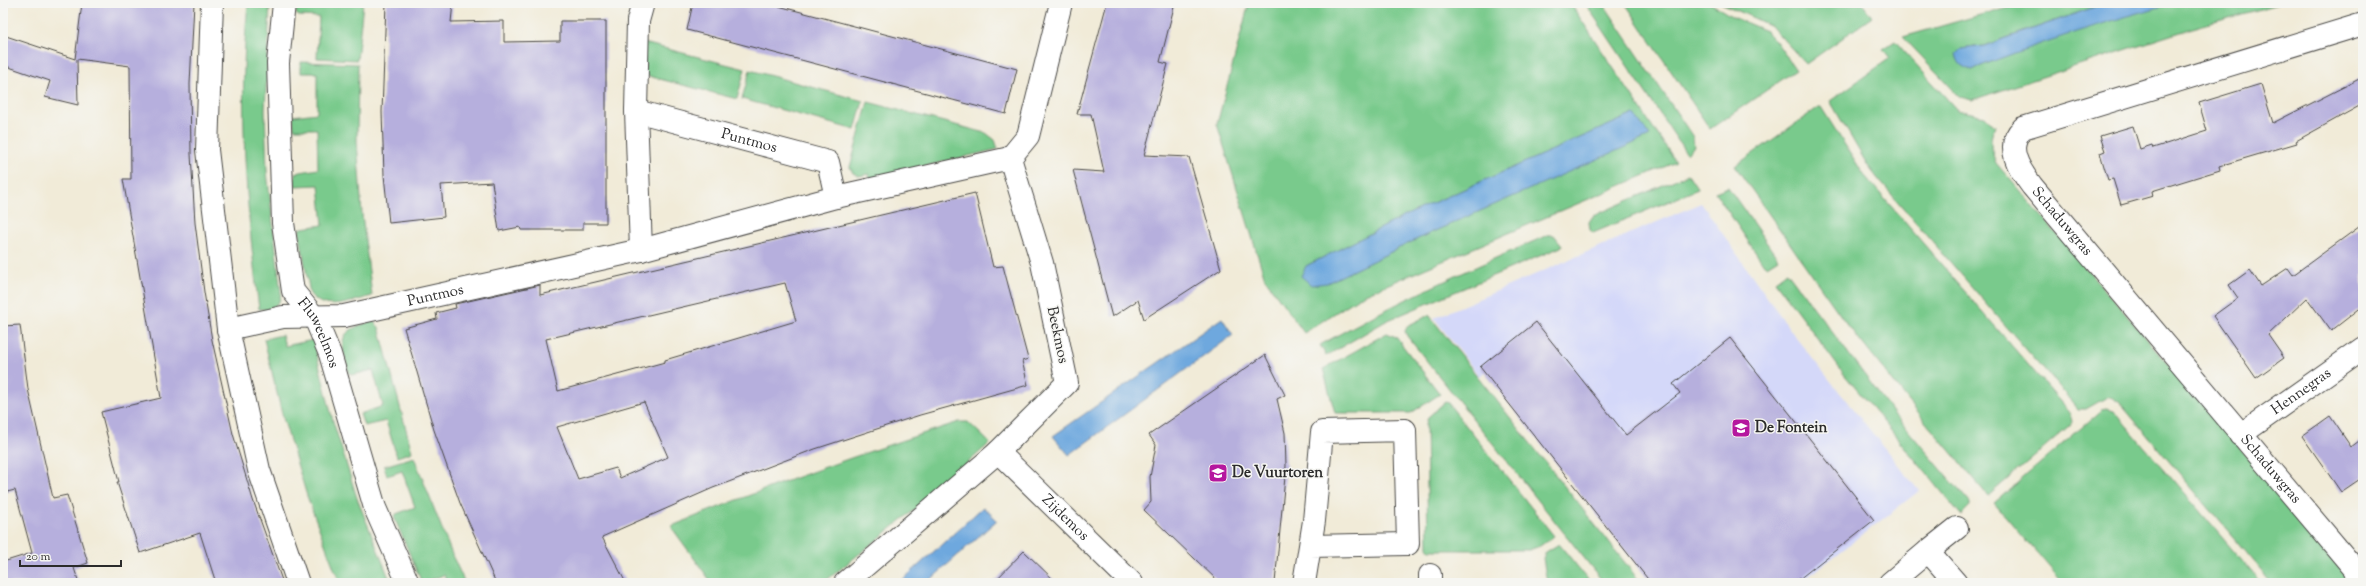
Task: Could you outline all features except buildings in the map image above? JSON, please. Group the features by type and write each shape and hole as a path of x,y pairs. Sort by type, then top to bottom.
{"street":[{"path":"212,3 207,150 228,329 259,470 298,583"},
{"name":"Fluweelmos","path":"284,3 278,63 283,223 293,291 315,318 330,354 375,508 408,583"},
{"path":"641,250 636,110 638,21 643,3"},
{"path":"1010,158 1028,136 1061,3"},
{"name":"Schaduwgras","path":"2363,24 2023,128 2017,134 2014,148 2019,168 2240,435 2363,579"},
{"name":"Puntmos","path":"636,110 828,162 836,196"},
{"name":"Puntmos","path":"228,329 283,316 315,318 344,316 641,250 836,196 1010,158"},
{"name":"Beekmos","path":"845,583 998,452 1067,383 1042,263 1010,158"},
{"name":"Hennegras","path":"2240,435 2363,348"},
{"path":"1304,583 1319,473 1322,432 1405,430 1408,544 1310,546"},
{"name":"Zijdemos","path":"998,452 1132,583"},
{"path":"1890,583 1957,528"},
{"path":"1928,551 1956,583"}],"shaded area":[{"name":"De Fontein","path":"1701,203 1796,338 1919,491 1800,583 1734,583 1538,334 1479,376 1434,318"}],"green space":[{"path":"248,3 270,3 265,110 267,172 281,293 279,302 265,314 264,309 259,309 247,195 244,80"},
{"path":"297,3 363,3 357,60 317,58 319,17 299,16 296,14"},
{"path":"1249,3 1570,3 1676,162 1363,295 1304,333 1265,279 1217,124","holes":["1634,114 1649,136 1428,234 1327,283 1306,266 1417,210"]},
{"path":"1585,3 1603,3 1693,137 1694,146 1687,154"},
{"path":"1625,3 1710,3 1733,17 1766,31 1775,40 1796,70 1710,129"},
{"path":"1721,3 1862,3 1872,17 1806,64 1771,26"},
{"path":"2022,3 2106,3 1983,46 1961,49 1971,70 2021,49 2099,23 2174,3 2281,3 2189,29 1972,100 1960,97 1903,37"},
{"path":"1895,41 1957,110 1985,116 1995,126 1991,144 1992,153 1996,163 2356,583 2272,583 2119,402 2109,396 2086,409 2078,409 1878,179 1868,166 1830,101 1890,58 1883,49"},
{"path":"644,43 745,69 737,99 644,75"},
{"path":"301,62 358,64 357,141 362,214 372,296 348,303 331,305 316,300 310,294 299,230 302,228 323,225 319,185 295,186 295,173 318,169 317,129 294,129 293,116 317,113 317,73 301,73"},
{"path":"750,70 863,101 855,130 742,99"},
{"path":"868,102 986,133 995,140 998,149 870,179 869,174 859,176 853,173 850,167"},
{"path":"1821,107 1864,175 2070,413 2072,421 2070,425 1988,496 1922,418 1843,319 1735,166"},
{"path":"1688,174 1698,189 1593,233 1590,230 1589,222 1593,216"},
{"path":"1728,187 1778,259 1767,266 1764,265 1715,192"},
{"path":"1548,235 1554,235 1562,245 1561,247 1386,321 1326,356 1320,345 1404,301"},
{"path":"1787,272 1894,414 1970,503 1970,506 1961,515 1843,373 1775,281"},
{"path":"1429,315 1641,583 1604,583 1407,336 1405,331 1407,326"},
{"path":"373,321 379,327 412,452 397,457 386,421 364,426 360,414 383,406 373,370 352,375 349,373 344,352 344,338 347,333 352,329"},
{"path":"1387,333 1396,337 1440,394 1411,413 1335,413 1323,369"},
{"path":"282,335 285,346 313,340 333,421 357,498 391,583 340,583 307,496 283,418 264,339"},
{"path":"1445,402 1448,403 1554,536 1540,546 1529,550 1430,550 1428,547 1426,424 1428,417"},
{"path":"2107,409 2114,411 2261,583 2063,583 1994,503 2102,410"},
{"path":"959,422 968,422 990,443 918,507 823,583 712,583 672,528 672,526 779,484 850,458"},
{"path":"414,457 453,557 465,583 447,583 444,575 422,583 394,517 396,514 415,507 402,471 387,476 384,466"},
{"path":"1559,544 1591,583 1547,583 1543,558 1546,552"}],"water":[{"path":"2106,3 2174,3 2071,34 1971,70 1959,63 1956,54 1961,49 1984,46"},
{"path":"1634,114 1650,136 1428,234 1327,283 1311,285 1301,276 1306,266 1417,210"},
{"path":"1222,318 1233,335 1069,455 1053,436"},
{"path":"983,507 997,520 927,583 899,583"}],"place":[{"name":"De Fontein","path":"1741,428"},
{"name":"De Vuurtoren","path":"1218,473"}]}
